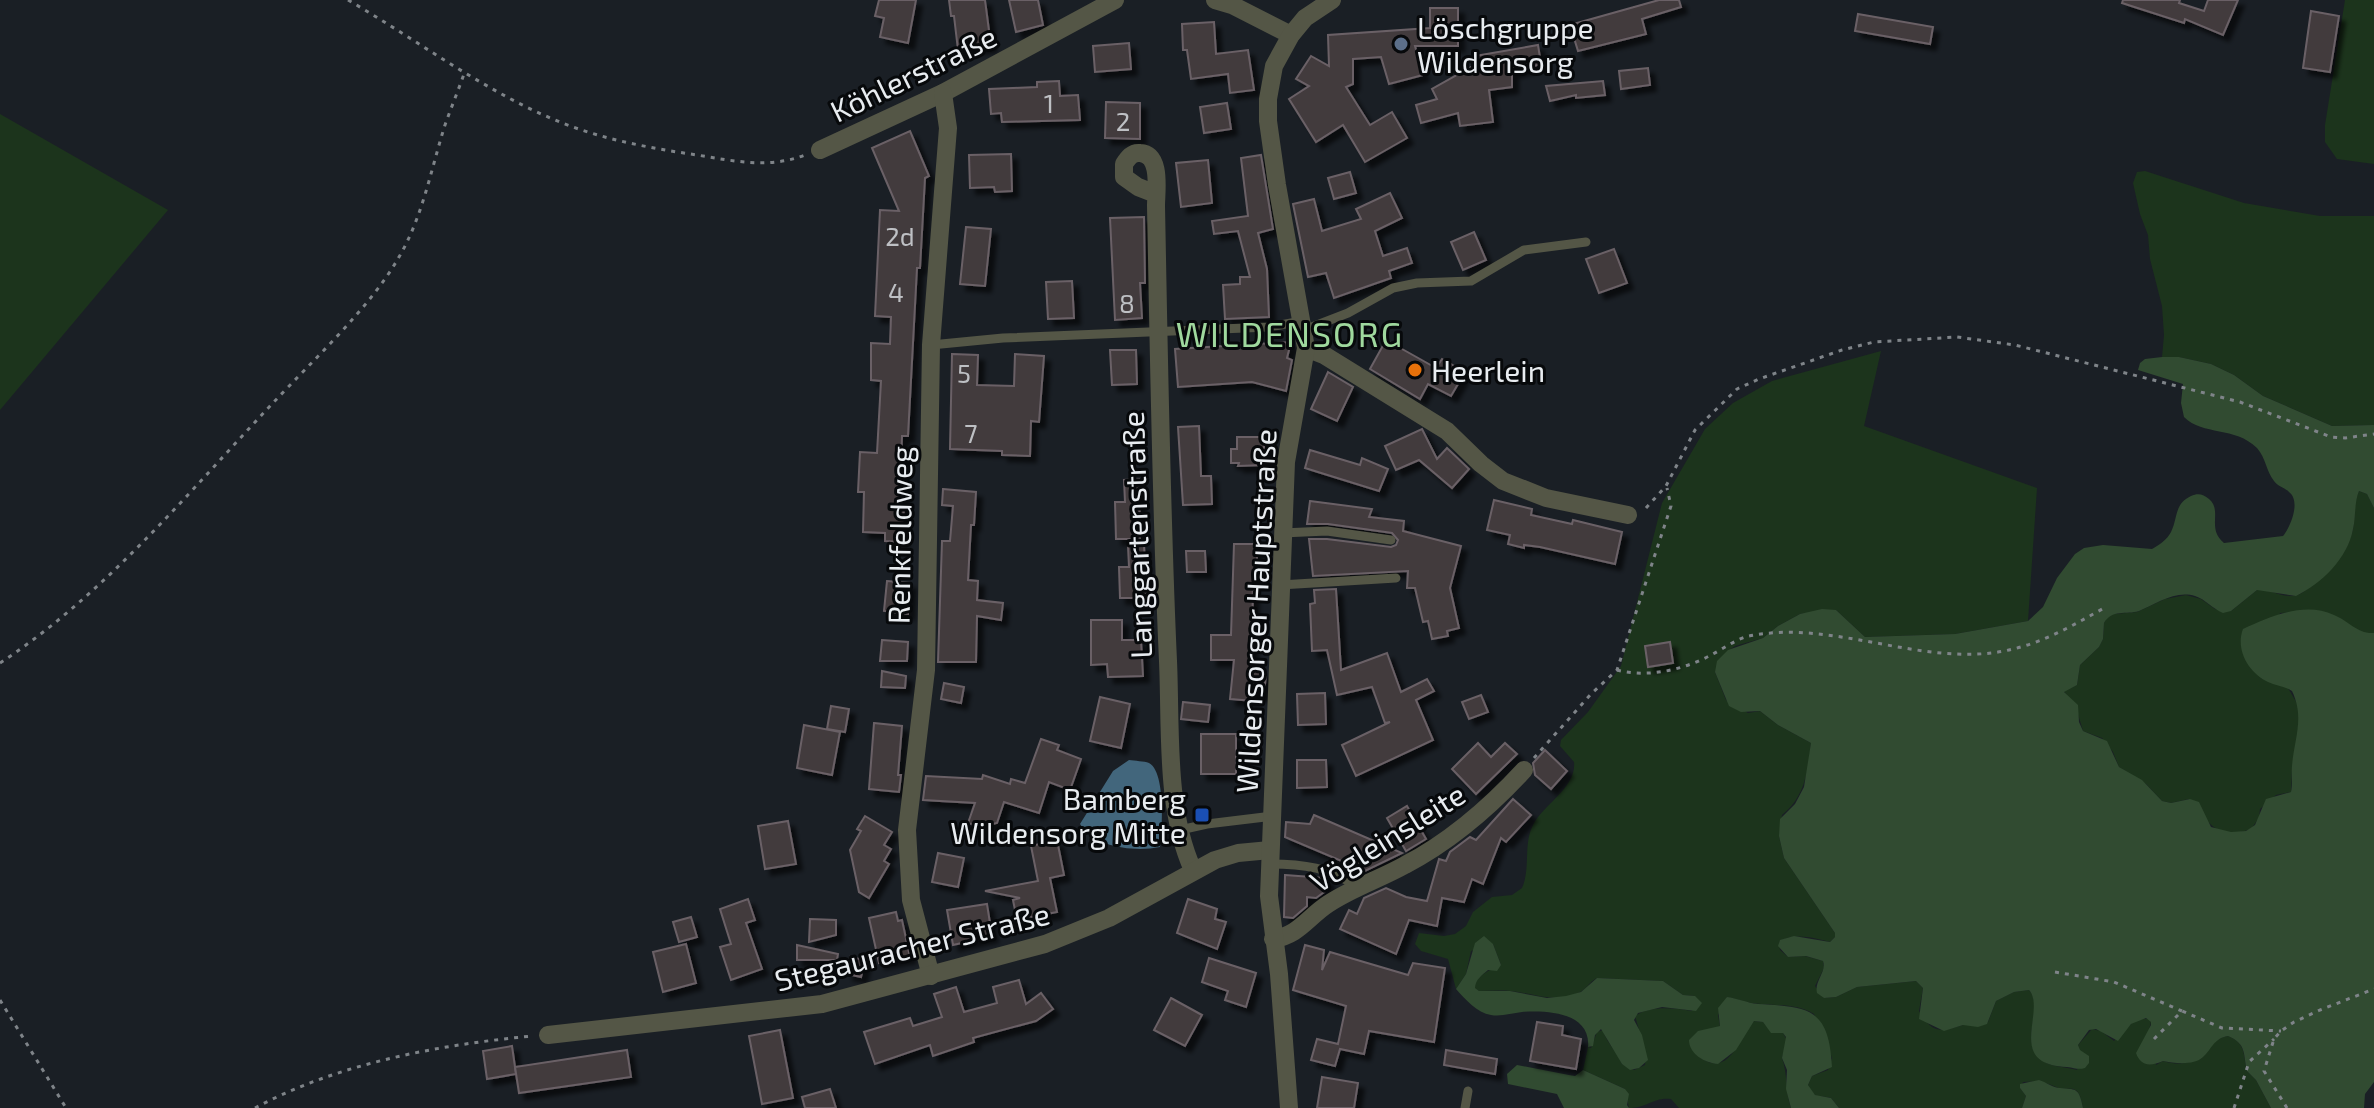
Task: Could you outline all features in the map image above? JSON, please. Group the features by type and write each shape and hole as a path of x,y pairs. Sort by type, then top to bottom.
{"street":[{"name":"Köhlerstraße","path":"820,150 943,93 1115,0"},
{"path":"1215,0 1232,5 1291,35"},
{"name":"Wildensorger Hauptstraße","path":"1289,1108 1279,974 1269,896 1286,462 1304,333 1277,185 1268,99 1274,66 1291,35 1305,18 1332,0"},
{"name":"Renkfeldweg","path":"931,976 911,900 907,830 926,670 931,345 948,128 943,93"},
{"name":"Langgartenstraße","path":"1156,194 1163,548 1174,794 1183,844 1193,870"},
{"path":"1304,333 1324,355 1447,431 1503,481 1546,498 1628,515"},
{"name":"Vögleinsleite","path":"1273,939 1286,937 1300,929 1327,905 1405,865 1477,818 1524,770"},
{"name":"Stegauracher Straße","path":"548,1035 822,1004 1045,944 1086,929 1193,870 1238,853 1270,857"}],"lane":[{"path":"931,345 1003,338 1269,327 1304,333 1393,288 1417,283 1471,281 1524,250 1586,242"},
{"path":"1282,533 1327,531 1391,540"},
{"path":"1280,585 1396,578"},
{"path":"1180,830 1273,816"},
{"path":"1270,857 1339,874 1357,888"},
{"path":"1465,1108 1468,1091"}],"path":[{"path":"348,0 464,74 554,120 606,138 752,164 792,160 820,150"},
{"path":"0,663 35,640 71,610 137,547 372,294 399,257 424,200 445,125 464,74"},
{"path":"1628,515 1650,505 1666,486 1695,430 1737,389 1842,350 1898,339 1957,337 2015,345 2240,402 2331,437 2374,434"},
{"path":"1524,770 1591,694 1617,670 1671,506 1666,486"},
{"path":"1617,670 1638,676 1662,671 1698,662 1747,637 1787,633 1863,639 1960,654 2003,651 2054,637 2104,608"},
{"path":"2055,972 2114,982 2222,1028 2281,1031"},
{"path":"2234,1108 2249,1062 2281,1031 2307,1016 2374,989"},
{"path":"0,1000 66,1108"},
{"path":"2154,1039 2182,1011"},
{"path":"255,1108 294,1088 409,1054 486,1040 548,1035"},
{"path":"2274,1039 2264,1071 2287,1108"}],"green space":[{"path":"2345,0 2374,0 2374,164 2337,159 2325,142"},
{"path":"0,114 168,210 0,410"},
{"path":"2145,171 2244,203 2320,216 2374,216 2374,425 2332,426 2263,396 2234,375 2211,364 2179,357 2162,357 2162,306 2150,259 2148,235 2133,183 2137,172"},
{"path":"1881,351 1864,426 2037,488 2028,621 1955,634 1865,637 1836,610 1800,614 1763,638 1728,651 1715,672 1726,700 1748,713 1760,711 1811,743 1804,783 1796,800 1782,815 1779,836 1784,858 1835,937 1830,942 1791,937 1779,942 1780,950 1788,957 1805,956 1823,961 1824,968 1815,986 1824,998 1836,997 1857,987 1916,981 1923,988 1919,1011 1928,1024 1937,1029 1984,1024 1988,1022 1996,1001 2014,992 2029,990 2034,1007 2031,1036 2036,1055 2048,1064 2077,1070 2078,1045 2092,1029 2101,1031 2114,1041 2134,1022 2149,1019 2156,1065 2163,1061 2187,1063 2219,1039 2228,1036 2241,1046 2247,1071 2256,1080 2271,1108 2083,1108 2076,1090 2023,1082 2020,1088 2026,1096 2022,1108 1839,1108 1831,1098 1815,1095 1808,1085 1812,1076 1828,1070 1832,1058 1814,1014 1792,1006 1751,1003 1727,997 1718,1015 1720,1026 1712,1030 1698,1056 1709,1062 1725,1060 1754,1021 1763,1022 1772,1033 1783,1033 1787,1040 1782,1058 1791,1108 1679,1108 1671,1099 1665,1099 1629,1108 1625,1089 1583,1070 1588,1047 1591,1048 1597,1032 1603,1030 1622,1064 1634,1070 1645,1065 1646,1054 1635,1016 1655,1009 1692,1011 1695,996 1683,995 1663,981 1597,978 1581,992 1561,998 1510,991 1479,991 1474,988 1478,980 1501,965 1493,944 1471,951 1466,974 1456,989 1448,959 1421,951 1415,944 1419,933 1455,934 1466,926 1473,912 1492,897 1512,895 1522,888 1533,825 1565,788 1574,771 1574,762 1560,746 1561,740 1588,712 1621,666 1662,503 1705,429 1733,403 1772,381"},
{"path":"2179,357 2211,364 2234,375 2263,396 2332,426 2374,425 2374,508 2367,494 2359,491 2346,550 2315,585 2296,596 2257,590 2231,611 2223,613 2199,597 2180,595 2139,611 2111,616 2104,623 2099,647 2080,665 2077,685 2064,692 2078,705 2083,731 2107,741 2119,767 2142,780 2162,801 2171,803 2190,799 2199,802 2211,827 2231,832 2246,831 2255,825 2266,799 2291,792 2298,710 2292,691 2261,678 2245,660 2241,645 2243,629 2287,612 2311,610 2334,615 2358,629 2374,633 2374,1082 2365,1094 2364,1108 2271,1108 2256,1080 2247,1071 2241,1046 2228,1036 2219,1039 2203,1057 2194,1062 2144,1063 2136,1053 2151,1025 2146,1018 2131,1024 2118,1041 2096,1029 2089,1030 2078,1045 2089,1056 2085,1068 2048,1064 2037,1057 2032,1047 2034,1010 2029,990 2014,992 1996,1001 1987,1024 1978,1027 1963,1025 1944,1031 1919,1019 1923,988 1916,981 1857,987 1836,997 1824,998 1817,993 1823,961 1806,956 1788,957 1778,946 1780,940 1794,936 1830,942 1835,937 1784,858 1779,836 1780,819 1795,804 1804,787 1811,743 1760,711 1741,712 1729,706 1715,672 1717,661 1728,650 1763,638 1800,614 1822,609 1836,610 1865,637 1955,634 2028,621 2043,607 2057,578 2075,554 2084,548 2103,545 2152,549 2169,535 2182,503 2196,494 2205,496 2213,504 2216,531 2224,543 2283,536 2294,514 2293,496 2276,483 2260,452 2248,441 2200,427 2184,417 2181,403 2183,384 2138,370 2145,359"},
{"path":"2359,491 2367,494 2374,508 2374,633 2366,634 2320,611 2280,613 2261,678 2288,688 2298,705 2300,723 2291,792 2276,795 2260,809 2259,818 2251,829 2229,833 2208,822 2189,799 2171,803 2162,801 2146,784 2119,767 2113,752 2102,738 2083,731 2078,714 2064,691 2077,685 2080,665 2099,647 2107,617 2137,612 2165,599 2186,595 2201,599 2215,609 2231,611 2257,590 2289,596 2299,594 2329,571 2346,549"},
{"path":"1484,936 1493,944 1501,965 1497,971 1488,970 1479,978 1475,988 1479,991 1510,991 1547,998 1581,992 1597,978 1663,981 1683,995 1695,996 1702,1003 1696,1011 1662,1007 1638,1013 1634,1020 1642,1035 1648,1060 1639,1068 1630,1070 1622,1064 1601,1029 1595,1035 1593,1046 1588,1047 1583,1027 1566,1016 1533,1012 1491,1015 1481,1012 1467,1001 1456,989 1466,974 1475,943"},
{"path":"1727,997 1791,1007 1813,1014 1826,1033 1832,1067 1812,1076 1808,1085 1815,1095 1831,1098 1839,1108 1791,1108 1786,1089 1787,1070 1782,1058 1786,1037 1783,1033 1771,1033 1763,1022 1754,1021 1736,1050 1718,1064 1703,1060 1695,1053 1689,1040 1698,1031 1720,1026 1718,1008"},
{"path":"1517,1065 1575,1076 1583,1070 1625,1089 1629,1094 1629,1108 1564,1108 1557,1094 1508,1084 1507,1074"},
{"path":"2039,1080 2055,1087 2076,1090 2083,1108 2022,1108 2026,1096 2020,1084"}],"water":[{"path":"1129,760 1149,763 1158,778 1162,802 1160,847 1139,849 1105,843 1080,824 1113,771"}],"building":[{"path":"879,0 916,0 908,43 880,37 884,18 875,16"},
{"path":"949,0 985,0 991,46 958,50"},
{"path":"1009,0 1038,0 1043,25 1016,32"},
{"path":"1659,0 1679,0 1681,7 1642,19 1646,34 1578,51 1570,25"},
{"path":"2123,0 2180,0 2179,3 2204,11 2208,0 2238,0 2223,35 2185,19 2184,23 2122,3"},
{"path":"1430,8 1458,8 1458,46 1415,46 1423,75 1389,84 1381,57 1353,59 1353,84 1346,87 1370,125 1392,112 1407,138 1365,162 1343,125 1316,142 1289,99 1309,86 1296,79 1311,56 1329,66 1328,35 1430,28"},
{"path":"2311,11 2339,16 2330,72 2303,68"},
{"path":"1858,14 1933,27 1930,44 1855,31"},
{"path":"1214,22 1216,54 1248,50 1254,90 1230,93 1228,74 1191,79 1187,50 1183,50 1182,24"},
{"path":"1129,43 1131,69 1095,72 1093,46"},
{"path":"1538,45 1541,64 1512,72 1512,87 1489,90 1493,122 1460,126 1458,113 1421,123 1416,105 1437,99 1432,89 1478,63 1475,56"},
{"path":"1648,68 1650,85 1621,89 1619,71"},
{"path":"1059,81 1060,96 1078,95 1080,120 1002,122 1001,113 991,114 989,89 1037,87 1037,82"},
{"path":"1603,81 1605,95 1576,98 1576,95 1550,101 1546,86"},
{"path":"1106,102 1140,103 1140,139 1105,138"},
{"path":"1227,103 1231,129 1204,133 1200,107"},
{"path":"910,131 929,176 925,178 920,268 917,268 908,436 902,436 900,493 904,494 903,542 885,541 885,533 863,532 864,492 858,492 860,452 877,453 881,381 871,380 871,343 890,344 891,317 875,316 880,210 899,211 872,148"},
{"path":"1011,154 1012,191 995,192 994,187 970,188 969,155"},
{"path":"1261,155 1273,229 1258,233 1267,269 1269,317 1225,319 1223,285 1240,284 1240,277 1250,277 1238,231 1214,234 1212,221 1248,216 1241,158"},
{"path":"1208,160 1212,203 1181,207 1176,163"},
{"path":"1350,172 1356,193 1334,199 1328,178"},
{"path":"1390,193 1402,218 1375,231 1383,256 1407,248 1412,263 1389,271 1391,278 1334,298 1326,273 1308,277 1293,204 1314,199 1322,231 1361,219 1356,209"},
{"path":"1144,217 1145,283 1140,283 1142,318 1115,320 1110,218"},
{"path":"966,227 991,229 985,286 960,284"},
{"path":"1474,232 1486,260 1463,270 1451,242"},
{"path":"1614,249 1627,283 1599,293 1586,259"},
{"path":"1072,281 1074,318 1048,319 1046,282"},
{"name":"Heerlein","path":"1386,340 1436,368 1442,359 1465,372 1451,396 1428,384 1420,399 1370,369"},
{"path":"1291,342 1287,358 1292,360 1286,391 1252,382 1178,387 1175,349"},
{"path":"1110,350 1136,350 1137,384 1112,385"},
{"path":"952,354 978,355 977,385 1014,386 1015,354 1044,356 1039,422 1031,421 1030,456 1002,455 1002,451 950,449"},
{"path":"1328,372 1353,387 1337,421 1311,409"},
{"path":"1199,426 1201,476 1211,476 1212,504 1183,505 1178,427"},
{"path":"1422,429 1437,459 1447,448 1469,469 1452,488 1419,460 1396,470 1385,446"},
{"path":"1237,437 1264,437 1264,465 1238,466 1239,463 1231,463 1231,449 1237,449"},
{"path":"1310,450 1360,465 1362,458 1388,469 1379,491 1305,468"},
{"path":"1139,479 1140,539 1116,539 1115,502 1125,502 1124,480"},
{"path":"943,489 976,492 968,580 978,581 977,600 1003,603 1001,620 977,616 976,662 938,662 942,541 950,541 953,506 942,505"},
{"path":"1494,500 1532,509 1531,515 1572,524 1573,520 1622,532 1615,564 1540,547 1524,545 1524,548 1508,544 1510,535 1487,530"},
{"path":"1310,501 1372,509 1369,517 1404,521 1403,531 1461,546 1450,588 1459,628 1447,631 1448,636 1432,639 1428,621 1423,622 1415,588 1407,588 1408,571 1313,576 1309,539 1391,547 1398,540 1392,533 1307,524"},
{"path":"1234,544 1257,544 1257,569 1253,569 1252,671 1266,673 1264,695 1254,695 1254,701 1230,699 1234,660 1211,660 1211,635 1231,635"},
{"path":"1144,545 1147,598 1120,598 1119,567 1129,567 1128,546"},
{"path":"1186,551 1205,551 1206,572 1187,572"},
{"path":"887,581 910,583 908,614 884,611"},
{"path":"1336,589 1341,670 1387,653 1401,692 1427,679 1434,691 1416,700 1433,740 1356,776 1342,745 1390,722 1385,723 1372,687 1337,695 1327,650 1312,651 1310,604 1315,603 1314,590"},
{"path":"1091,620 1122,620 1122,640 1141,640 1143,676 1108,677 1107,664 1091,665"},
{"path":"882,640 908,642 907,661 880,661"},
{"path":"1670,642 1673,663 1648,667 1645,646"},
{"path":"882,671 906,676 905,688 881,687"},
{"path":"944,683 964,687 961,703 941,699"},
{"path":"1325,693 1326,724 1298,725 1297,694"},
{"path":"1481,695 1488,712 1469,719 1462,702"},
{"path":"1100,697 1130,704 1121,748 1090,741"},
{"path":"1183,702 1210,705 1208,722 1181,719"},
{"path":"831,706 849,709 845,732 827,729"},
{"path":"874,723 902,726 899,792 869,789"},
{"path":"804,725 840,732 832,775 797,768"},
{"path":"1201,734 1236,734 1236,774 1201,774"},
{"path":"1041,739 1059,745 1057,750 1081,759 1070,790 1049,782 1039,813 1004,802 997,823 980,827 968,823 975,803 923,800 926,776 982,779 983,775 1010,784 1011,779 1025,783"},
{"path":"1478,743 1491,757 1505,743 1517,754 1476,794 1452,769"},
{"path":"1545,750 1567,771 1551,789 1535,775 1533,763"},
{"path":"1297,760 1326,760 1327,787 1297,788"},
{"path":"1513,799 1531,815 1506,842 1501,838 1483,884 1472,879 1464,902 1442,898 1437,926 1409,920 1396,954 1340,929 1349,910 1357,914 1364,898 1386,888 1406,897 1427,901 1439,859 1446,861 1450,852 1470,837 1476,840"},
{"path":"1407,806 1426,839 1406,851 1387,818"},
{"path":"1314,815 1402,853 1365,871 1285,837 1286,822 1310,824"},
{"path":"865,816 892,832 884,845 891,849 884,861 889,864 869,898 859,892 850,850"},
{"path":"788,821 796,864 765,869 758,826"},
{"path":"1057,840 1064,875 1050,878 1057,912 1017,920 1013,900 1020,898 985,891 1038,881 1031,846"},
{"path":"938,853 964,858 958,887 932,882"},
{"path":"1285,875 1325,878 1328,880 1327,890 1316,898 1307,897 1307,906 1293,918 1284,917"},
{"path":"748,899 755,920 746,923 762,969 731,980 720,947 731,944 720,909"},
{"path":"1188,899 1217,909 1215,919 1226,922 1217,949 1177,933"},
{"path":"987,904 992,936 953,945 947,910"},
{"path":"896,912 898,921 902,920 910,957 879,963 869,918"},
{"path":"691,917 697,937 679,942 673,922"},
{"path":"810,919 836,920 836,935 809,942"},
{"path":"686,944 696,983 663,992 653,952"},
{"path":"797,945 838,954 837,960 797,960"},
{"path":"1305,945 1324,950 1322,970 1330,952 1408,975 1413,963 1445,968 1434,1042 1369,1031 1364,1054 1340,1049 1335,1066 1311,1060 1317,1039 1338,1044 1346,1006 1293,990"},
{"path":"850,957 865,960 861,977 847,974"},
{"path":"1209,958 1256,973 1246,1007 1225,1000 1228,991 1202,982"},
{"path":"1019,980 1026,1004 1041,993 1053,1009 1036,1021 973,1038 974,1042 933,1056 930,1045 875,1064 864,1032 910,1018 913,1026 942,1017 934,994 956,987 964,1012 997,1003 993,987"},
{"path":"1171,998 1202,1015 1185,1046 1154,1030"},
{"path":"1537,1022 1563,1026 1562,1035 1581,1039 1576,1069 1530,1061"},
{"path":"780,1030 793,1098 762,1104 749,1036"},
{"path":"512,1046 516,1074 487,1079 483,1051"},
{"path":"627,1050 631,1077 519,1093 515,1067"},
{"path":"1446,1050 1497,1059 1495,1074 1444,1065"},
{"path":"1322,1077 1358,1083 1354,1108 1317,1108"},
{"path":"830,1089 836,1108 805,1108 802,1097"}],"place":[{"name":"Löschgruppe Wildensorg","path":"1401,44"},
{"name":"Heerlein","path":"1415,370"},
{"name":"Bamberg Wildensorg Mitte","path":"1202,815"}],"district":[{"name":"WILDENSORG","path":"1290,333"}]}
